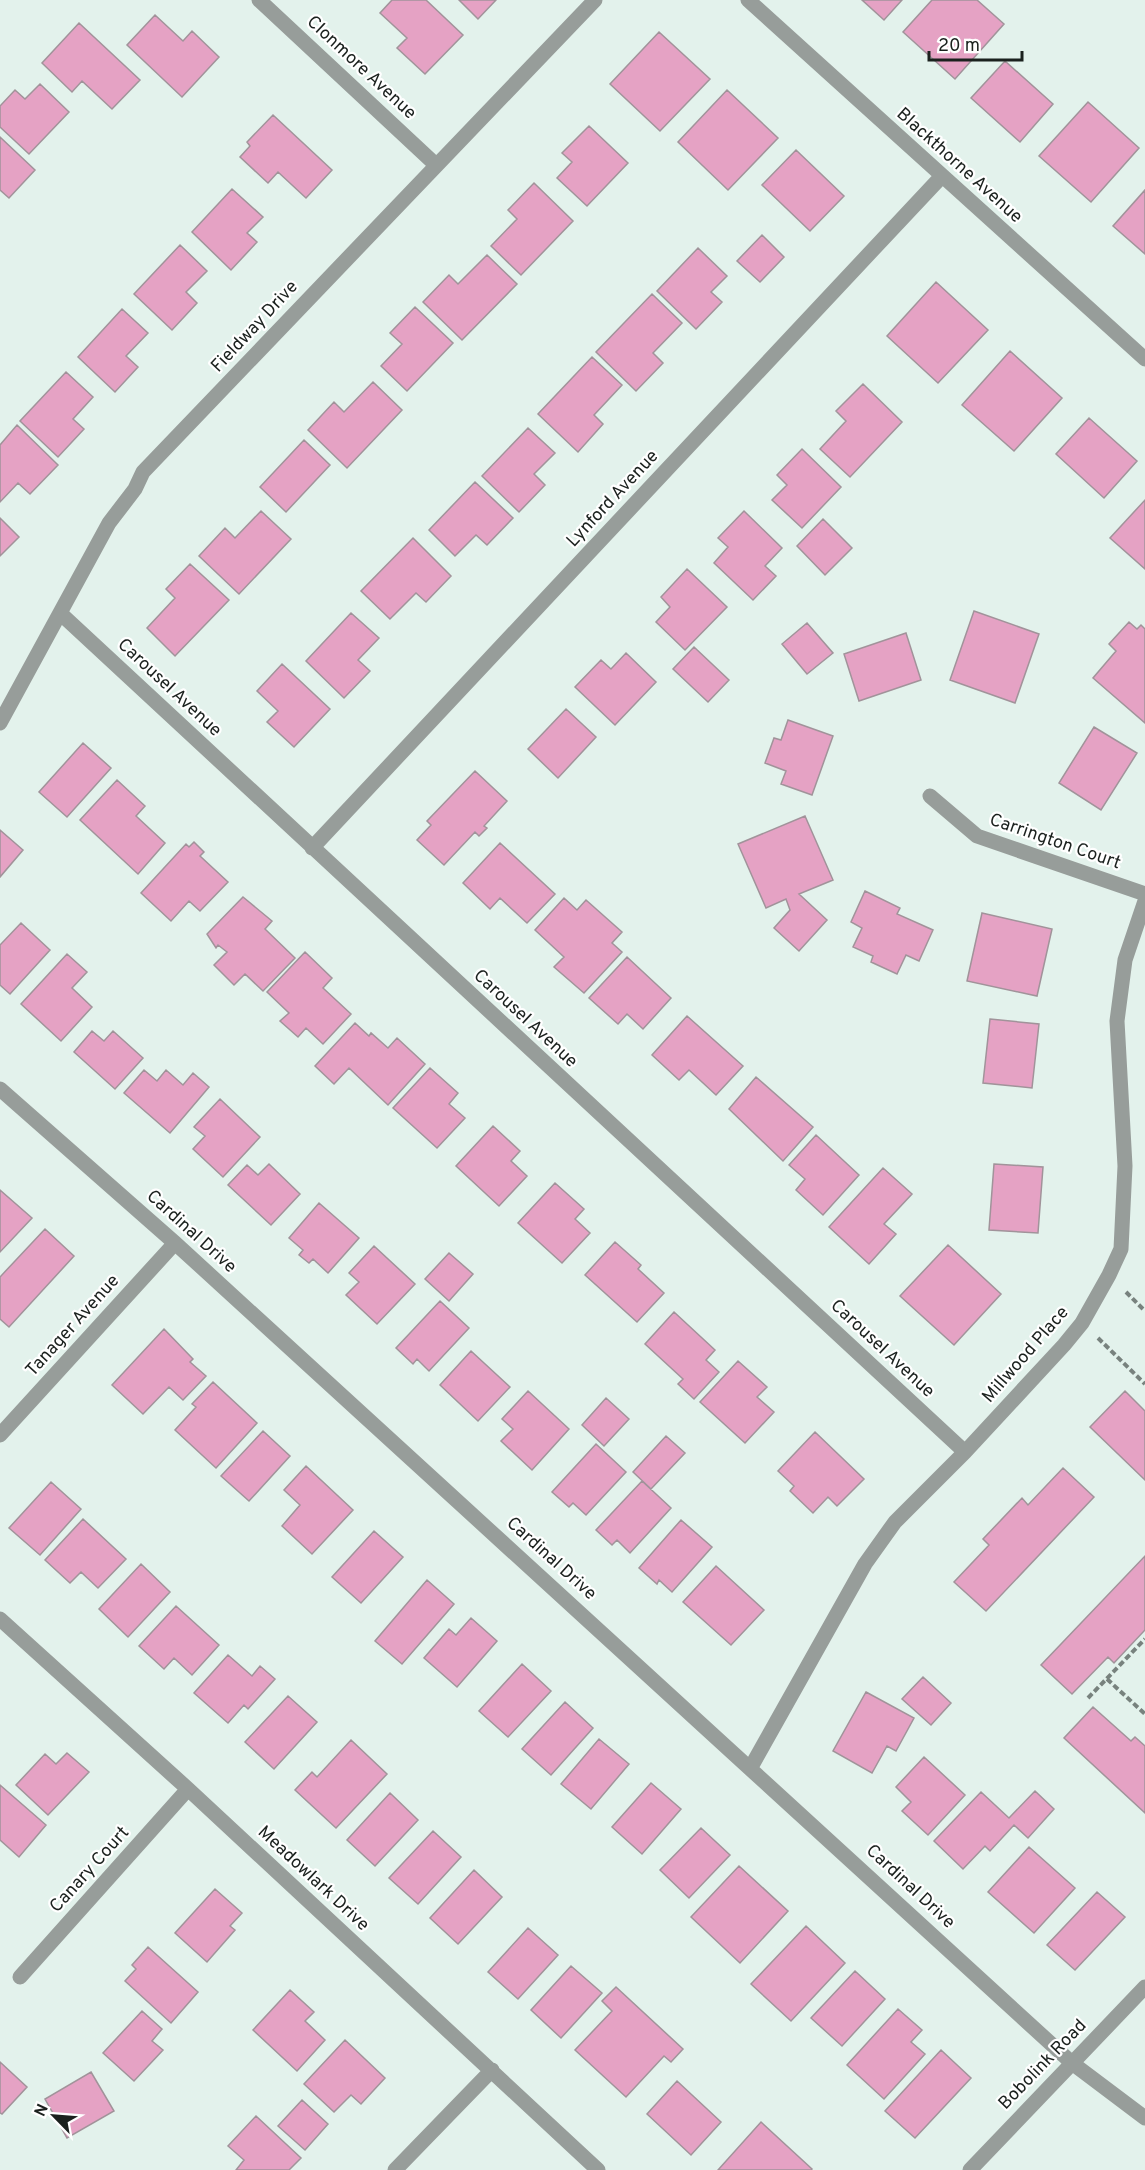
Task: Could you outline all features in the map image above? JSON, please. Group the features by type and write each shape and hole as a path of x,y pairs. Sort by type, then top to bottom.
{"street":[{"name":"Clonmore Avenue","path":"259,0 436,165"},
{"name":"Fieldway Drive","path":"0,723 109,523 135,489 143,472 595,0"},
{"name":"Blackthorne Avenue","path":"748,0 1145,359"},
{"name":"Lynford Avenue","path":"312,848 942,176"},
{"name":"Carousel Avenue","path":"60,612 965,1452"},
{"name":"Carrington Court","path":"930,796 977,836 1145,894"},
{"name":"Millwood Place","path":"751,1767 865,1564 895,1522 965,1452 1082,1323 1120,1249 1125,1166 1117,1021 1125,960 1145,901"},
{"name":"Cardinal Drive","path":"0,1089 175,1243 751,1767 1072,2063 1145,2118"},
{"name":"Tanager Avenue","path":"0,1435 175,1243"},
{"name":"Meadowlark Drive","path":"0,1619 598,2170"},
{"name":"Canary Court","path":"20,1977 188,1790"},
{"name":"Bobolink Road","path":"970,2170 1145,1987"},
{"path":"395,2170 492,2070"}],"path":[{"path":"1082,1323 1145,1384"},
{"path":"1088,1698 1144,1641"},
{"path":"1107,1679 1145,1714"}],"building":[{"path":"392,0 426,0 463,35 425,74 397,48 407,38 380,13"},
{"path":"459,0 496,0 478,19"},
{"path":"862,0 902,0 884,20"},
{"path":"932,0 977,0 1004,24 955,79 903,32"},
{"path":"155,15 183,41 192,31 219,57 182,97 127,45"},
{"path":"79,23 140,80 112,109 82,81 72,92 42,63"},
{"path":"659,32 710,79 660,131 610,84"},
{"path":"1005,61 1053,104 1020,142 971,98"},
{"path":"40,84 69,112 29,154 0,127 0,106 15,90 25,99"},
{"path":"727,90 778,138 728,190 678,142"},
{"path":"1088,102 1139,148 1091,202 1039,156"},
{"path":"273,115 332,170 306,198 278,172 268,183 240,157 250,146 247,142"},
{"path":"589,126 628,163 587,206 557,178 572,162 562,153"},
{"path":"0,137 35,170 9,198 0,190"},
{"path":"796,150 844,196 810,231 762,185"},
{"path":"534,183 573,221 521,275 491,246 517,219 508,210"},
{"path":"232,189 263,217 247,233 257,242 231,270 192,232"},
{"path":"1145,190 1145,254 1113,226"},
{"path":"762,235 784,257 760,282 737,261"},
{"path":"180,245 207,271 186,292 197,303 172,330 134,294"},
{"path":"698,248 727,276 711,292 722,302 696,329 657,291"},
{"path":"487,255 517,284 462,340 423,302 449,275 458,284"},
{"path":"936,282 988,330 938,383 887,336"},
{"path":"652,294 682,323 653,353 663,363 636,391 596,352"},
{"path":"415,307 453,343 407,391 381,366 402,344 390,333"},
{"path":"122,309 148,333 126,356 138,367 115,392 78,357"},
{"path":"1010,351 1062,398 1014,451 962,405"},
{"path":"592,357 622,385 594,415 603,424 578,452 538,414"},
{"path":"66,372 93,397 73,419 84,429 58,457 20,421"},
{"path":"373,382 402,410 347,468 308,430 334,402 344,412"},
{"path":"863,384 902,422 850,477 820,449 846,421 836,411"},
{"path":"1089,418 1137,461 1104,498 1056,454"},
{"path":"17,425 58,465 30,494 18,483 0,502 0,445"},
{"path":"528,428 555,453 534,474 545,485 519,512 482,476"},
{"path":"304,440 330,465 286,512 260,487"},
{"path":"802,449 841,487 802,528 772,500 787,485 777,475"},
{"path":"475,482 513,518 487,545 476,535 455,556 429,530"},
{"path":"1145,500 1145,569 1110,538"},
{"path":"261,511 291,539 239,594 199,556 225,528 235,538"},
{"path":"744,511 782,548 765,566 776,576 753,600 714,563 728,547 718,538"},
{"path":"0,518 19,537 0,556"},
{"path":"823,519 852,548 825,575 797,546"},
{"path":"413,538 451,576 426,602 416,593 390,619 361,591"},
{"path":"190,564 229,600 175,656 147,628 175,598 166,589"},
{"path":"687,569 727,607 685,650 656,622 670,607 661,597"},
{"path":"974,611 1039,634 1015,703 950,680"},
{"path":"351,613 379,638 358,660 370,671 344,698 306,661"},
{"path":"1129,622 1137,629 1141,625 1145,629 1145,723 1093,678 1116,651 1109,644"},
{"path":"807,623 833,653 807,674 782,644"},
{"path":"906,633 921,680 859,701 844,654"},
{"path":"694,647 729,680 708,702 673,669"},
{"path":"626,653 656,682 615,725 575,687 601,660 611,669"},
{"path":"282,664 330,709 294,747 267,722 278,711 257,691"},
{"path":"566,709 596,737 558,778 528,749"},
{"path":"788,720 833,736 812,795 781,784 786,771 765,763 774,738 781,740"},
{"path":"1094,727 1137,753 1101,810 1059,783"},
{"path":"83,743 111,768 67,817 39,792"},
{"path":"475,771 507,801 484,826 487,828 479,836 475,832 444,865 417,840 431,825 427,821"},
{"path":"117,780 145,806 136,816 165,843 138,874 80,820"},
{"path":"805,816 833,880 799,894 827,920 799,951 774,928 790,910 786,899 766,908 738,844"},
{"path":"0,830 23,850 0,877"},
{"path":"194,842 204,852 200,856 228,882 200,911 189,901 171,921 141,893 186,844 189,847"},
{"path":"500,843 555,894 527,923 500,898 490,909 463,883"},
{"path":"865,891 900,908 897,914 933,930 919,961 906,955 897,974 871,962 873,956 853,947 862,928 851,922"},
{"path":"243,897 272,921 265,929 295,958 263,991 245,974 234,985 214,965 227,952 218,945 216,948 207,934"},
{"path":"564,898 577,910 586,900 622,932 612,943 622,952 584,993 554,967 564,957 535,930"},
{"path":"982,913 1052,929 1037,996 967,981"},
{"path":"21,923 50,950 10,994 0,985 0,945"},
{"path":"305,952 332,978 323,988 351,1014 323,1044 306,1028 298,1037 280,1021 289,1013 267,992"},
{"path":"67,954 87,972 72,988 92,1007 61,1041 21,1004"},
{"path":"627,957 671,998 643,1029 627,1014 618,1024 589,998"},
{"path":"687,1016 743,1066 716,1095 689,1070 679,1080 652,1055"},
{"path":"990,1019 1039,1024 1032,1088 983,1083"},
{"path":"355,1023 369,1036 371,1033 388,1048 397,1038 425,1064 388,1105 349,1068 334,1084 315,1066"},
{"path":"92,1031 104,1041 113,1031 143,1058 115,1089 74,1052"},
{"path":"430,1068 458,1093 449,1104 465,1118 437,1148 393,1108"},
{"path":"144,1070 157,1081 166,1070 183,1085 193,1073 209,1087 170,1133 124,1093"},
{"path":"756,1077 813,1127 783,1161 729,1109"},
{"path":"220,1099 260,1137 223,1177 193,1149 205,1136 194,1127"},
{"path":"493,1126 520,1151 511,1161 527,1176 499,1206 456,1166"},
{"path":"816,1135 859,1175 823,1215 796,1190 805,1179 789,1165"},
{"path":"269,1164 300,1194 271,1225 228,1185 247,1165 258,1175"},
{"path":"994,1164 1043,1167 1038,1233 989,1230"},
{"path":"883,1168 912,1194 884,1224 896,1234 869,1264 829,1227"},
{"path":"555,1183 584,1209 575,1219 590,1233 562,1263 518,1223"},
{"path":"0,1190 32,1218 0,1252"},
{"path":"319,1203 359,1238 328,1273 313,1259 309,1263 299,1255 303,1250 289,1238"},
{"path":"45,1229 74,1256 9,1327 0,1319 0,1277"},
{"path":"615,1242 641,1265 638,1269 664,1293 637,1322 585,1275"},
{"path":"948,1245 1001,1294 954,1345 900,1296"},
{"path":"374,1246 415,1284 377,1324 346,1295 359,1282 349,1273"},
{"path":"449,1253 473,1274 449,1301 425,1279"},
{"path":"440,1301 469,1328 429,1371 417,1359 413,1364 396,1348"},
{"path":"674,1312 715,1350 706,1360 719,1372 694,1399 678,1384 683,1379 645,1344"},
{"path":"164,1329 193,1359 190,1362 206,1376 183,1400 169,1387 143,1414 112,1385"},
{"path":"471,1351 510,1387 478,1421 440,1385"},
{"path":"738,1361 767,1387 757,1397 774,1412 745,1443 700,1402"},
{"path":"213,1382 257,1423 216,1468 175,1430 196,1407 192,1404"},
{"path":"528,1391 569,1429 532,1470 501,1441 513,1429 502,1419"},
{"path":"1125,1391 1145,1411 1145,1480 1090,1427"},
{"path":"606,1398 629,1419 604,1446 582,1425"},
{"path":"263,1431 290,1456 249,1501 221,1476"},
{"path":"815,1432 864,1479 837,1506 828,1497 813,1513 790,1491 794,1486 778,1471"},
{"path":"666,1436 685,1453 651,1489 633,1472"},
{"path":"596,1444 626,1472 586,1515 573,1503 569,1507 552,1492"},
{"path":"306,1466 353,1510 312,1554 282,1526 300,1505 284,1490"},
{"path":"1063,1468 1094,1497 986,1611 954,1582 989,1545 983,1539 1022,1498 1028,1505"},
{"path":"642,1481 671,1508 630,1553 617,1540 612,1545 596,1530"},
{"path":"51,1482 81,1509 40,1555 9,1528"},
{"path":"83,1519 126,1559 98,1588 81,1572 70,1583 45,1560"},
{"path":"681,1520 712,1547 672,1592 659,1580 657,1584 639,1568"},
{"path":"374,1531 403,1557 361,1603 332,1577"},
{"path":"1145,1556 1145,1630 1114,1663 1108,1657 1072,1694 1041,1665"},
{"path":"141,1564 170,1592 128,1637 99,1609"},
{"path":"716,1566 764,1610 731,1645 683,1602"},
{"path":"427,1580 454,1604 402,1664 375,1641"},
{"path":"176,1606 219,1645 192,1675 174,1658 164,1669 139,1646"},
{"path":"471,1618 497,1641 457,1687 424,1658 449,1629 456,1635"},
{"path":"228,1655 252,1676 260,1666 275,1679 248,1709 244,1705 228,1723 194,1693"},
{"path":"522,1664 551,1691 508,1737 479,1711"},
{"path":"923,1677 951,1703 931,1725 902,1699"},
{"path":"866,1692 914,1718 896,1751 887,1746 872,1773 833,1751"},
{"path":"288,1696 317,1722 274,1769 245,1742"},
{"path":"565,1702 593,1728 551,1775 522,1749"},
{"path":"1093,1707 1131,1741 1135,1737 1145,1746 1145,1813 1064,1738"},
{"path":"599,1739 629,1764 591,1809 561,1784"},
{"path":"351,1740 387,1774 336,1828 295,1790 312,1772 317,1777"},
{"path":"67,1753 89,1772 48,1815 16,1785 45,1754 56,1764"},
{"path":"924,1757 965,1795 928,1835 902,1811 911,1802 896,1787"},
{"path":"651,1783 681,1809 642,1854 612,1827"},
{"path":"0,1785 46,1825 19,1857 0,1840"},
{"path":"1035,1791 1054,1809 1028,1838 1014,1825 990,1851 985,1846 963,1869 934,1841 981,1792 1009,1818"},
{"path":"390,1793 418,1820 375,1866 347,1840"},
{"path":"701,1828 730,1855 689,1898 660,1870"},
{"path":"433,1831 461,1857 418,1904 389,1878"},
{"path":"1029,1847 1075,1888 1034,1933 988,1892"},
{"path":"739,1866 788,1911 740,1963 691,1917"},
{"path":"474,1870 502,1897 458,1944 430,1918"},
{"path":"215,1889 242,1913 230,1926 235,1930 207,1962 175,1933"},
{"path":"1097,1892 1125,1917 1075,1970 1047,1945"},
{"path":"806,1926 845,1963 791,2021 751,1984"},
{"path":"528,1928 558,1955 518,1999 488,1972"},
{"path":"148,1947 198,1992 171,2023 125,1981 136,1969 132,1965"},
{"path":"571,1966 602,1993 561,2038 531,2010"},
{"path":"855,1971 885,1999 842,2046 811,2018"},
{"path":"616,1987 683,2049 671,2062 664,2056 626,2097 575,2050 612,2011 602,2001"},
{"path":"290,1990 314,2012 305,2021 325,2040 297,2071 253,2030"},
{"path":"898,2009 922,2030 911,2042 925,2054 884,2099 847,2065"},
{"path":"142,2011 162,2029 152,2041 163,2050 134,2081 103,2053"},
{"path":"345,2040 385,2078 361,2104 351,2095 334,2112 304,2084"},
{"path":"941,2050 971,2078 915,2138 885,2111"},
{"path":"0,2062 27,2087 2,2114 0,2113"},
{"path":"91,2072 114,2111 67,2138 45,2099"},
{"path":"677,2081 721,2122 691,2155 647,2114"},
{"path":"302,2100 328,2124 305,2150 278,2126"},
{"path":"256,2116 301,2158 289,2170 236,2170 244,2160 228,2146"},
{"path":"761,2122 812,2169 718,2170"}]}
